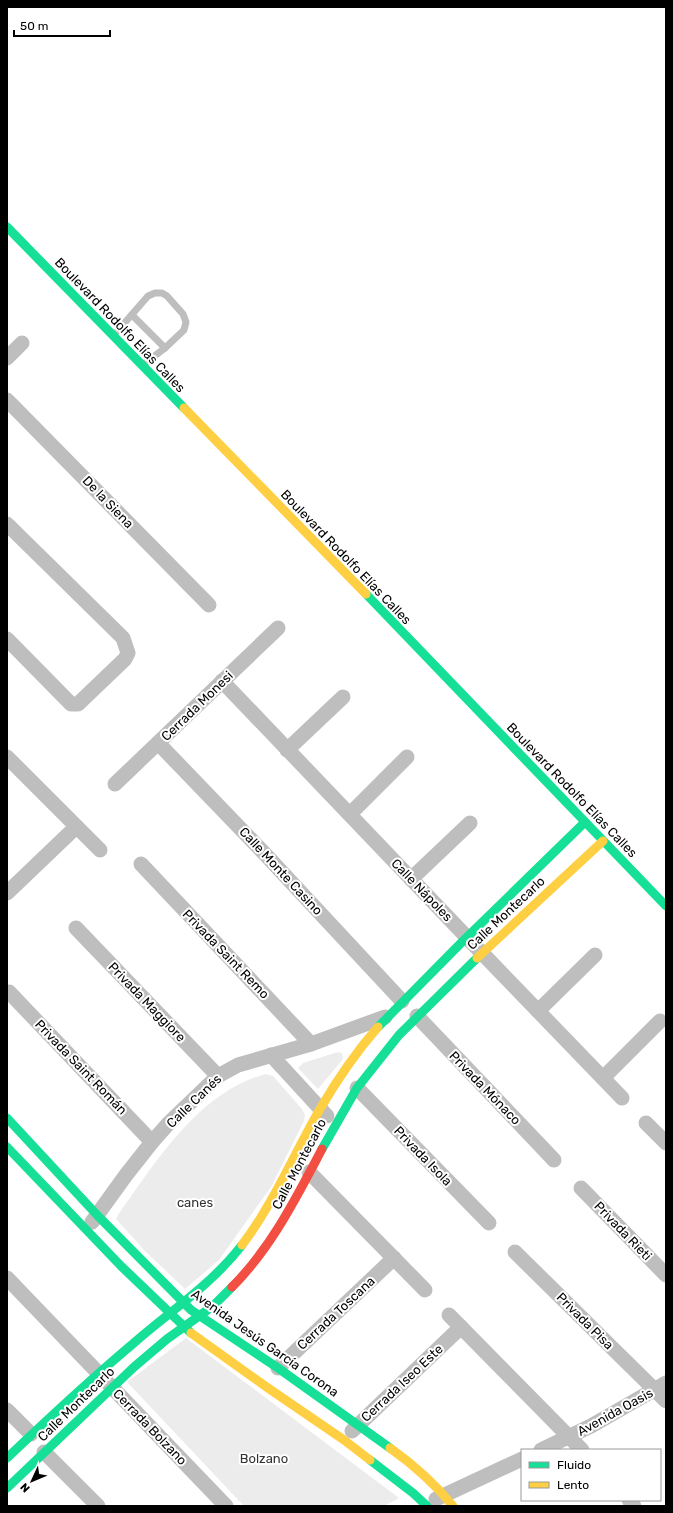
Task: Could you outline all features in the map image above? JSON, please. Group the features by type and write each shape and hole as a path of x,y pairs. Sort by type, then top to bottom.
{"street":[{"name":"Boulevard Rodolfo Elías Calles","path":"7,227 666,906"},
{"path":"7,358 22,344"},
{"name":"De la Siena","path":"7,400 209,605"},
{"path":"7,524 123,638 128,653 125,659 78,704 70,704 7,639"},
{"name":"Cerrada Monesi","path":"115,784 278,628"},
{"name":"Calle Nápoles","path":"222,681 622,1098"},
{"path":"287,750 343,697"},
{"name":"Calle Monte Casino","path":"158,743 264,853 402,1001"},
{"path":"7,756 100,850"},
{"path":"350,814 408,757"},
{"name":"Calle Montecarlo","path":"7,1458 31,1434 139,1338 218,1274 254,1228 320,1110 351,1061 402,1001 585,822"},
{"path":"411,879 470,823"},
{"path":"7,893 76,827"},
{"name":"Calle Montecarlo","path":"7,1488 112,1387 167,1339 185,1328 213,1306 244,1275 255,1262 288,1214 335,1124 357,1088 417,1016 482,953 603,841"},
{"name":"Privada Saint Remo","path":"141,864 311,1044"},
{"name":"Privada Maggiore","path":"76,928 218,1076"},
{"path":"538,1011 595,955"},
{"name":"Privada Saint Román","path":"9,992 152,1142"},
{"name":"Calle Canés","path":"86,1229 98,1216 126,1175 152,1142 168,1124 218,1076 238,1065 311,1044 388,1016"},
{"name":"Privada Mónaco","path":"417,1016 554,1160"},
{"path":"603,1078 660,1021"},
{"path":"271,1055 320,1110 335,1124"},
{"name":"Privada Isola","path":"357,1088 489,1223"},
{"name":"Avenida Jesús García Corona","path":"7,1118 98,1216 184,1303 200,1316 278,1368 410,1462 448,1500"},
{"path":"646,1123 666,1142"},
{"path":"7,1147 185,1328 268,1388 344,1440 413,1493 426,1506 448,1500 521,1460"},
{"path":"310,1172 425,1290"},
{"name":"Privada Rieti","path":"581,1188 666,1275"},
{"name":"Privada Pisa","path":"515,1252 660,1387 666,1401"},
{"name":"Cerrada Toscana","path":"278,1368 394,1258"},
{"name":"Cerrada Bolzano","path":"7,1278 226,1506"},
{"path":"449,1315 581,1449"},
{"name":"Cerrada Iseo Este","path":"344,1440 357,1425 461,1327"},
{"name":"Avenida Oasis","path":"543,1449 570,1437 660,1387"},
{"path":"7,1410 31,1434"},
{"path":"44,1452 98,1506"}],"lane":[{"path":"113,336 148,296 156,293 162,293 167,296 183,314 186,322 184,330 165,348 142,365"},
{"path":"132,314 165,348"}],"green space":[{"path":"338,1052 342,1053 343,1059 318,1089 298,1068 303,1063"},
{"name":"canes","path":"266,1074 273,1076 302,1109 305,1115 304,1121 271,1187 219,1260 185,1289 145,1251 116,1219 163,1152 199,1112 220,1096 242,1083"},
{"name":"Bolzano","path":"186,1338 399,1498 384,1506 244,1506 127,1382"}],"traffic: fast":[{"path":"7,227 184,408"},
{"path":"366,594 666,906"},
{"path":"378,1027 462,942 585,822"},
{"path":"322,1149 357,1088 399,1035 477,958"},
{"path":"7,1118 98,1216 191,1310 278,1368 390,1448"},
{"path":"7,1147 121,1266 191,1333"},
{"path":"7,1458 102,1370 205,1284 242,1245"},
{"path":"7,1488 134,1367 167,1339 213,1306 232,1287"},
{"path":"370,1460 413,1493 427,1506"}],"traffic: slow":[{"path":"184,408 366,594"},
{"path":"477,958 603,841"},
{"path":"242,1245 274,1195 310,1126 333,1087 354,1056 378,1027"},
{"path":"191,1333 344,1440 370,1460"},
{"path":"390,1448 424,1475 453,1506"}],"traffic: jam":[{"path":"232,1287 246,1272 271,1239 322,1149"}]}
